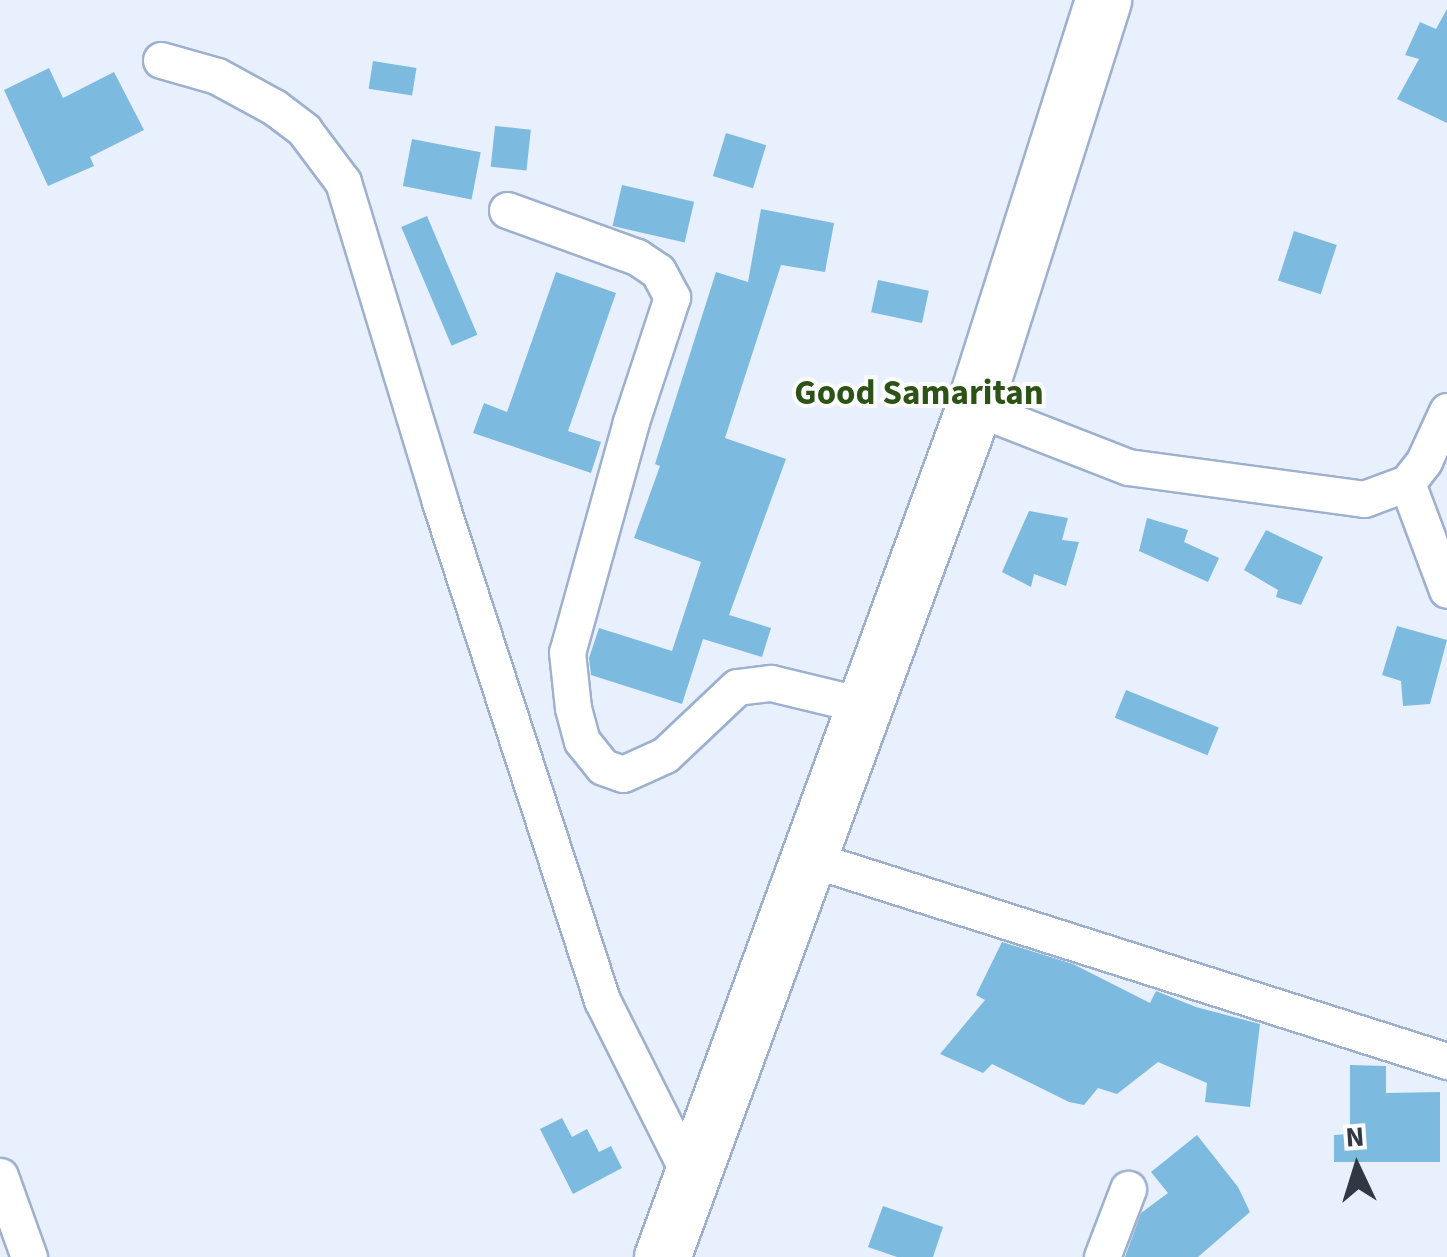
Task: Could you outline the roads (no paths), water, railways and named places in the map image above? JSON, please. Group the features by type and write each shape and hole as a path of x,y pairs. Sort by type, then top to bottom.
{"highway":[{"path":"662,1257 974,407 1103,0"}],"street":[{"path":"161,60 217,76 274,107 304,130 343,182 440,502 602,1000 690,1176"},
{"path":"508,210 637,257 658,271 672,296 631,422 567,652 573,708 582,741 603,768 623,774 665,755 737,687 771,683 866,706"},
{"path":"974,407 1128,467 1364,499 1407,482 1424,461 1447,411"},
{"path":"1407,482 1447,590"},
{"path":"810,858 1447,1061"},
{"path":"0,1176 29,1257"},
{"path":"1102,1257 1128,1189"}],"district":[{"name":"Good Samaritan","path":"919,393"}]}
